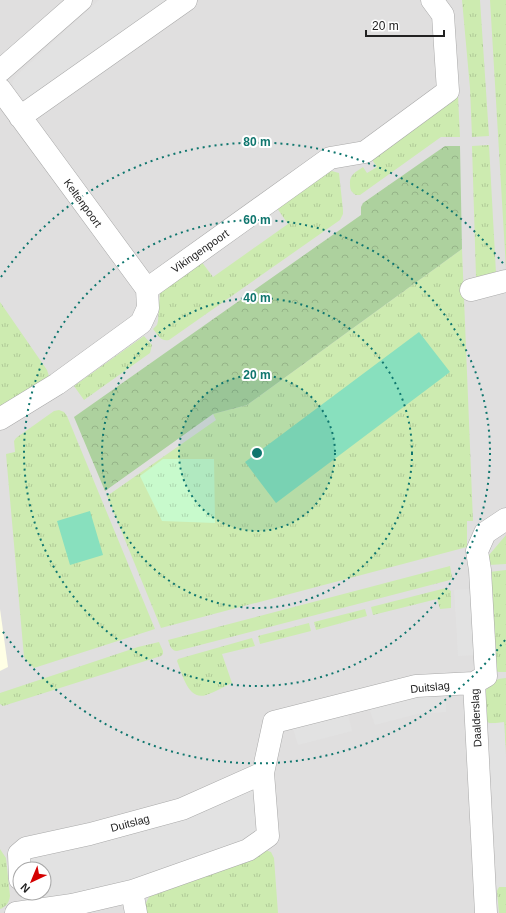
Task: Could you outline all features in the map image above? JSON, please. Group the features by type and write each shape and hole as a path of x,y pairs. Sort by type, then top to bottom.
{"street":[{"path":"0,71 81,0"},
{"path":"20,117 186,0"},
{"name":"Vikingenpoort","path":"147,289 330,158 365,152 448,91 443,16 432,0"},
{"name":"Keltenpoort","path":"0,89 147,289"},
{"path":"470,290 506,282"},
{"path":"0,419 57,384 141,323 148,308 147,289"},
{"name":"Daalderslag","path":"486,913 474,683 486,676 480,570 477,551 485,533 506,519"},
{"name":"Duitslag","path":"19,906 72,905 132,891 248,850 268,836 264,773 274,722 416,686 474,683"},
{"name":"Duitslag","path":"19,861 19,854 26,848 90,834 182,809 264,773"},
{"path":"132,891 136,913"}],"shaded area":[{"path":"0,0 506,0 506,913 0,913"},
{"path":"99,0 175,0 27,100 21,97 14,88 12,82 16,76"},
{"path":"474,589 478,655 458,656 454,590"},
{"path":"0,609 8,667 0,671"},
{"path":"446,692 446,712 417,714 375,725 368,705"},
{"path":"347,711 352,731 298,745 292,725"},
{"path":"504,722 506,757 506,887 499,887 497,889 488,724"},
{"path":"263,773 268,836 248,850 22,912 21,901 52,901 52,861 22,861 26,848"}],"green space":[{"path":"462,0 480,0 489,136 472,137 470,88"},
{"path":"490,0 506,0 506,269"},
{"path":"458,96 460,137 441,137 360,195 356,195 352,192 350,188 350,181 354,174 363,167 367,173 377,167 370,157"},
{"path":"489,145 496,273 476,277 472,146"},
{"path":"445,146 460,146 462,249 247,405 213,414 105,491 74,417 361,215 361,207 363,203"},
{"path":"328,170 339,173 343,210 340,220 169,340 160,338 153,329 157,325 158,321 160,292 201,261 213,277 288,224 277,208"},
{"path":"462,249 473,521 467,521 467,547 161,628 107,496 216,420 213,414 247,405"},
{"path":"0,302 47,370 49,376 0,410"},
{"path":"419,332 450,372 276,503 245,462"},
{"path":"144,336 152,345 150,353 84,400 74,386"},
{"path":"59,410 64,412 67,416 155,629 34,668 24,657 6,454 15,452 14,441 16,438 54,411"},
{"path":"163,459 214,459 215,523 162,521 140,476"},
{"path":"90,511 103,555 70,565 57,521"},
{"path":"506,535 506,564 489,565 489,555"},
{"path":"450,566 452,577 450,580 177,651 172,649 168,640"},
{"path":"506,570 506,672 499,672 496,671 489,572"},
{"path":"446,588 451,591 451,608 440,609 437,599 373,615 371,607"},
{"path":"365,609 367,616 316,630 314,622"},
{"path":"309,623 311,631 260,644 258,636"},
{"path":"252,638 255,646 222,654 232,683 216,691 200,696 190,690 177,661 178,659"},
{"path":"159,642 163,651 161,656 3,706 0,704 0,693 138,647"},
{"path":"506,678 506,757 504,723 489,723 487,721 485,691 496,680"},
{"path":"0,849 6,858 10,896 7,904 0,909"},
{"path":"265,850 271,852 274,858 278,913 144,913 146,903 151,894"},
{"path":"499,887 506,887 506,913 499,913 497,891"}]}
